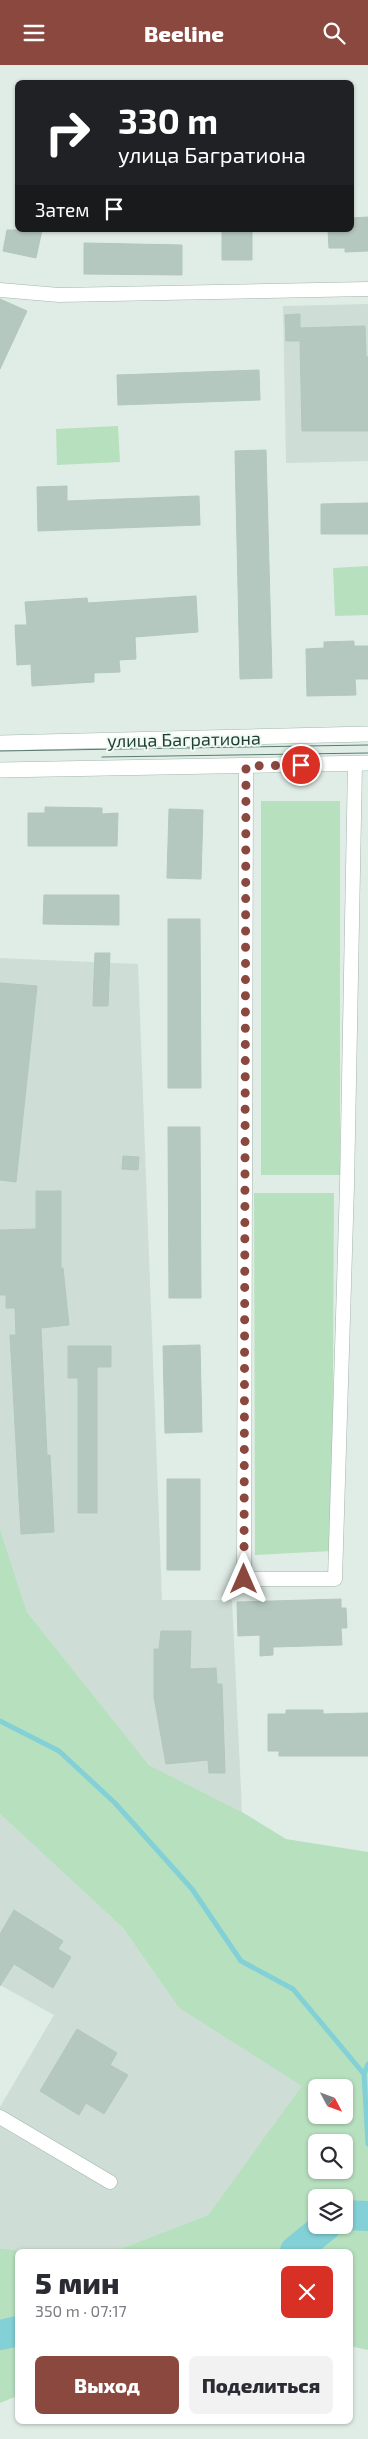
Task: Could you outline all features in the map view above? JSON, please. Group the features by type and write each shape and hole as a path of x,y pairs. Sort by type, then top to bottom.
{"main road":[{"name":"улица Багратиона","path":"0,743 368,734"},
{"name":"улица Багратиона","path":"0,769 362,763"}],"street":[{"path":"0,290 59,295 368,289"},
{"path":"246,766 244,1579 335,1579 362,763"},
{"path":"0,2117 110,2182"}],"shaded area":[{"path":"368,304 368,461 286,463 283,306"},
{"path":"0,958 138,964 162,1600 232,1600 242,1812 149,1765 27,1612 0,1529"},
{"path":"0,1814 123,1928 179,2008 303,2086 208,2215 120,2249 15,2250 0,2248 0,2107 54,2015 0,1985"}],"green space":[{"path":"118,426 120,462 57,465 56,429"},
{"path":"368,566 368,615 335,616 333,568"},
{"path":"261,801 340,801 340,1175 261,1175"},
{"path":"254,1193 334,1193 332,1551 255,1555"},
{"path":"0,1529 27,1612 149,1765 242,1812 286,1839 368,1852 368,2350 353,2347 353,2249 120,2249 208,2215 302,2086 179,2008 123,1928 0,1814"},
{"path":"0,2248 15,2250 15,2397 0,2403"}],"building":[{"path":"368,217 368,251 345,252 345,248 329,248 328,232 354,232 354,218"},
{"path":"7,230 15,230 15,232 42,232 36,258 3,251"},
{"path":"222,232 252,232 252,260 222,260"},
{"path":"84,243 182,245 182,275 84,274"},
{"path":"0,299 27,311 0,369"},
{"path":"300,314 300,328 365,326 366,357 368,357 368,431 302,431 300,341 286,341 285,315"},
{"path":"259,370 260,400 118,405 117,375"},
{"path":"266,450 272,678 240,679 235,451"},
{"path":"67,486 67,501 199,496 200,525 38,531 37,487"},
{"path":"368,503 368,534 321,534 321,504"},
{"path":"196,596 198,632 135,637 136,659 119,660 120,672 94,673 94,682 32,686 31,664 17,665 15,625 27,625 25,602 87,598 88,603"},
{"path":"354,641 354,646 368,646 368,679 355,679 356,695 307,696 306,649 324,648 324,642"},
{"path":"45,807 102,808 102,814 118,813 117,846 28,846 28,813 45,813"},
{"path":"169,809 203,810 201,879 167,878"},
{"path":"44,895 119,895 119,925 43,924"},
{"path":"168,919 200,919 201,1088 168,1088"},
{"path":"95,953 110,953 108,1006 93,1006"},
{"path":"0,983 37,986 16,1182 0,1180"},
{"path":"168,1127 200,1127 201,1298 169,1298"},
{"path":"123,1156 139,1157 138,1170 122,1169"},
{"path":"36,1191 61,1191 61,1268 63,1268 69,1325 41,1328 47,1455 50,1455 54,1532 21,1534 10,1335 16,1335 15,1308 6,1308 6,1295 0,1295 0,1230 36,1229"},
{"path":"200,1345 202,1432 165,1433 163,1346"},
{"path":"68,1346 111,1346 111,1367 97,1367 97,1513 78,1513 78,1378 68,1378"},
{"path":"167,1479 200,1479 200,1570 167,1570"},
{"path":"341,1599 341,1608 346,1608 347,1628 341,1628 342,1645 273,1647 273,1655 260,1656 260,1635 238,1636 237,1602"},
{"path":"161,1631 191,1631 190,1669 216,1668 217,1684 222,1684 225,1773 209,1773 208,1760 166,1764 154,1697 154,1649 159,1649"},
{"path":"286,1710 323,1710 323,1714 368,1713 368,1756 279,1756 279,1751 268,1751 268,1714 286,1714"},
{"path":"14,1910 63,1941 58,1949 71,1957 53,1988 14,1964 0,1986 0,1934"},
{"path":"77,2029 117,2053 110,2065 128,2075 104,2114 86,2103 79,2115 40,2091"}],"waterway":[{"path":"0,1721 59,1751 115,1803 192,1889 241,1961 293,1989 364,2074"},
{"path":"368,2064 364,2074 368,2144"},
{"path":"353,2215 368,2216"},
{"path":"297,2249 316,2234"},
{"path":"0,2335 15,2332"}],"tram line":[{"path":"0,751 368,745"},
{"path":"102,757 368,753"}],"route":[{"path":"244,1579 246,766 301,765"}]}
